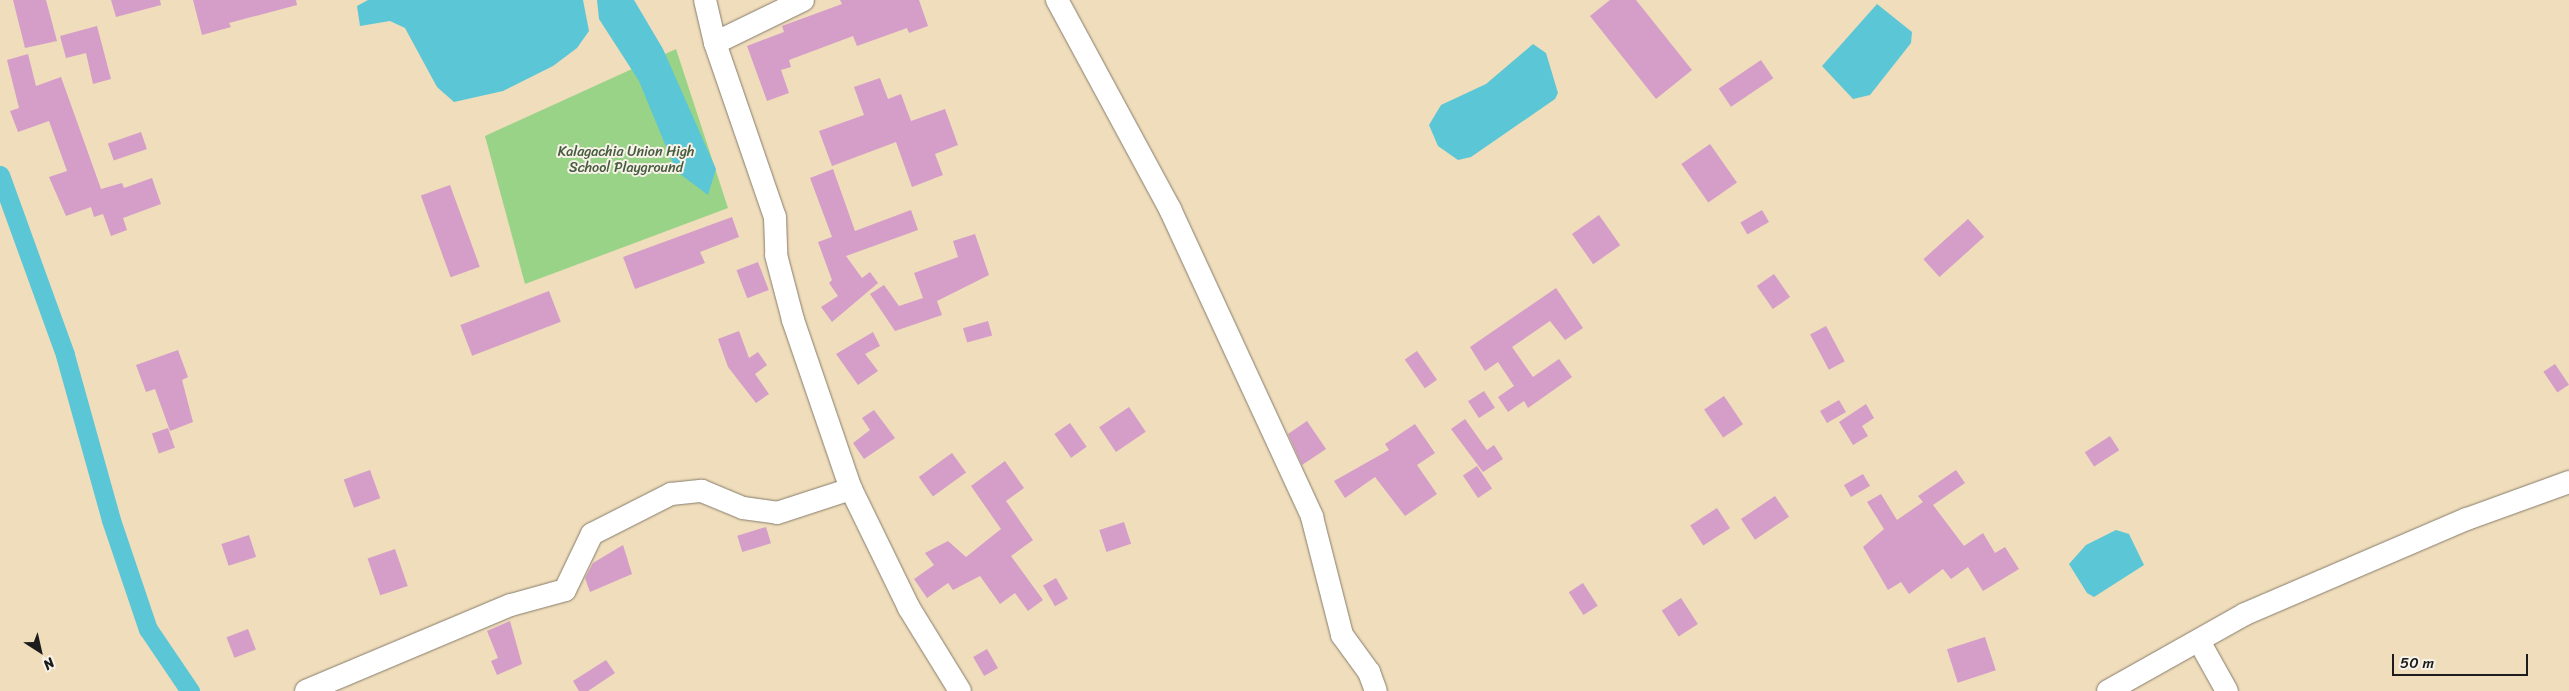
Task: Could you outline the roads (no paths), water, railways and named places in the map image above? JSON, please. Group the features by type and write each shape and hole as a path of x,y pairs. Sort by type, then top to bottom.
{"street":[{"path":"705,0 714,42 775,217 776,254 793,320 851,489 909,608 960,691"},
{"path":"714,42 802,0"},
{"path":"1057,0 1170,209 1312,517 1342,635 1369,672 1376,691"},
{"path":"2108,691 2245,614 2467,519 2569,482"},
{"path":"306,691 511,605 565,590 592,534 671,494 702,491 743,508 777,513 851,489"},
{"path":"2199,641 2227,691"}],"water":[{"path":"368,0 583,0 589,31 577,48 553,66 503,91 454,102 437,87 405,28 390,21 360,26 357,6"},
{"path":"597,0 634,0 663,49 716,169 708,195 676,171 639,81 599,19"},
{"path":"1877,4 1912,32 1911,43 1870,95 1853,99 1822,66"},
{"path":"1533,44 1546,53 1558,93 1555,99 1471,157 1458,160 1438,146 1429,125 1441,105 1486,84"},
{"path":"2116,530 2129,534 2144,565 2094,597 2087,593 2069,564 2086,545"}],"waterway":[{"path":"0,175 65,355 111,520 148,629 190,691"}],"park label":[{"name":"Kalagachia Union High School Playground","path":"626,160"}]}
